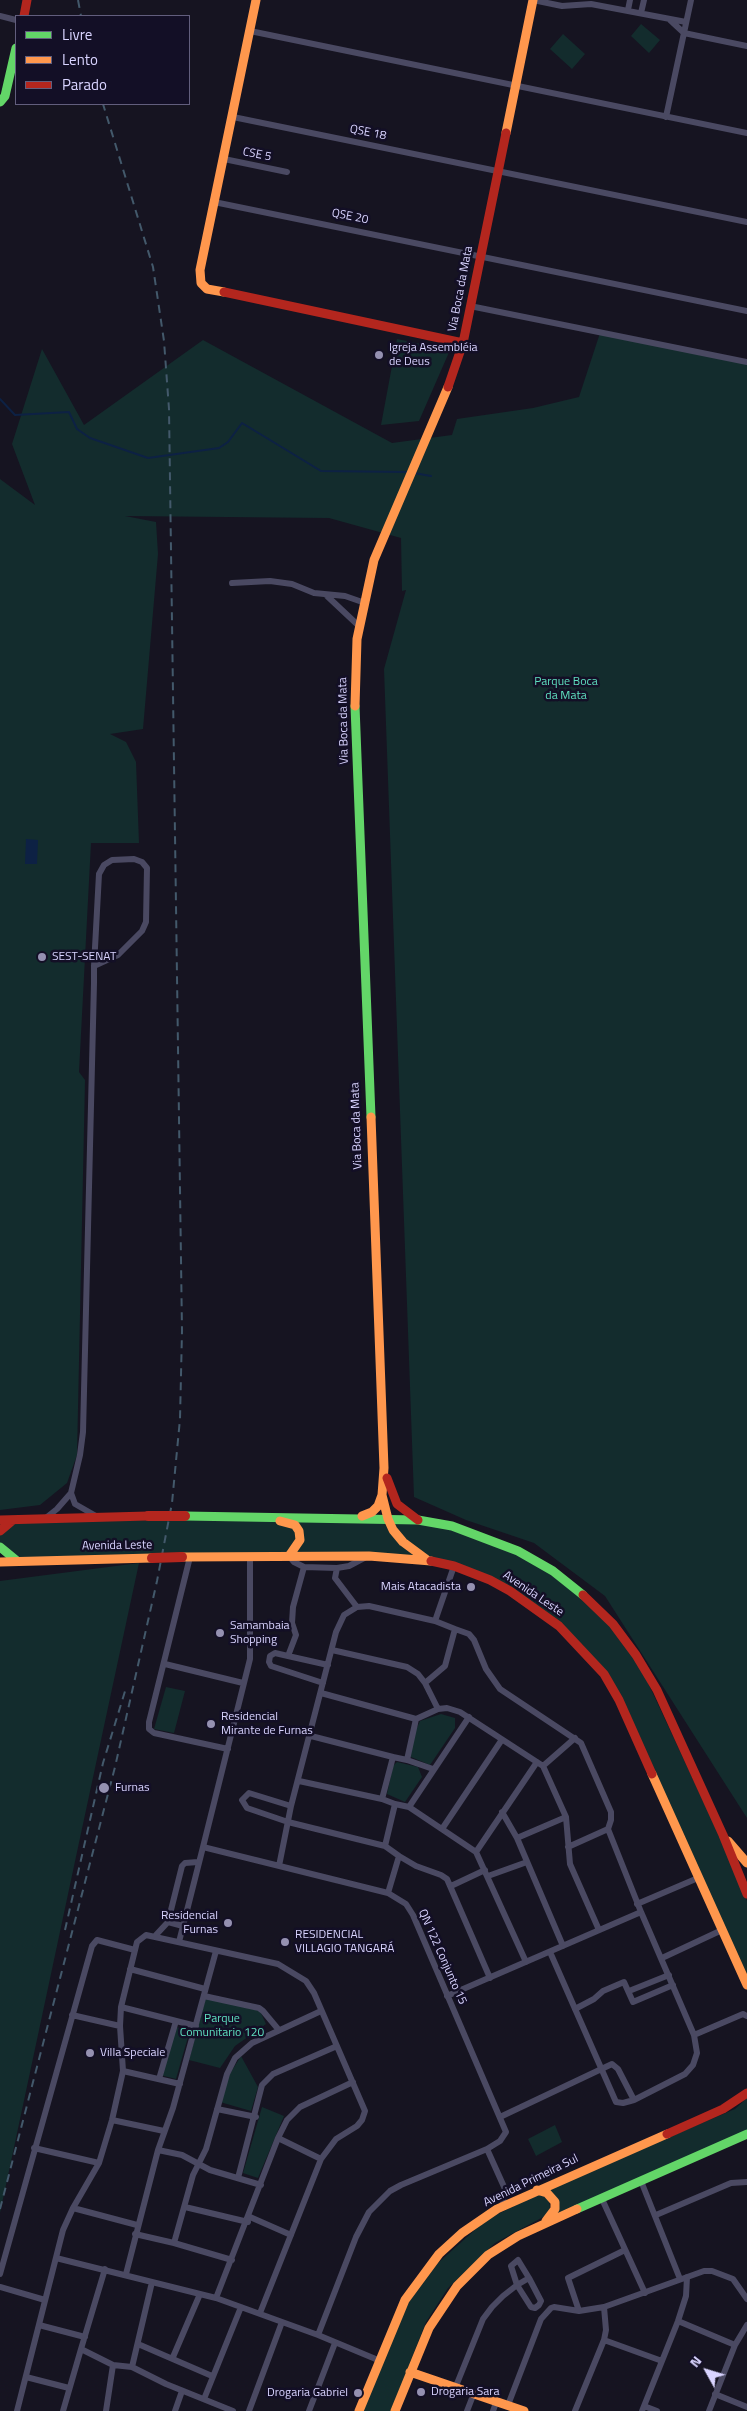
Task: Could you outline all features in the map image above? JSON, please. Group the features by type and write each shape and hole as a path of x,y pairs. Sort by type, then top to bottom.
{"main road":[{"path":"24,15 27,0"},
{"path":"256,0 200,270 201,283 207,289 463,342"},
{"name":"Via Boca da Mata","path":"427,1560 404,1542 393,1530 382,1495 384,1468 356,708 357,639 374,560 452,378 463,342 533,0"},
{"path":"0,102 5,96 15,52"},
{"name":"Via Boca da Mata","path":"384,1468 392,1497 401,1508 418,1520"},
{"path":"360,1517 372,1512 378,1506 382,1495"},
{"path":"0,1520 47,1517 148,1516 360,1517 418,1520 452,1526 518,1551 553,1571 583,1595 613,1624 636,1655 657,1690 723,1835 747,1894"},
{"path":"263,1517 295,1525 297,1528 300,1540 288,1556"},
{"path":"0,1531 7,1523 16,1518"},
{"path":"0,1547 7,1555 17,1561"},
{"name":"Avenida Leste","path":"0,1562 186,1557 369,1556 427,1560 454,1566 490,1580 535,1607 560,1626 604,1674 632,1726 747,1985"},
{"path":"723,1835 747,1863"},
{"name":"Avenida Primeira Sul","path":"359,2411 378,2360 405,2300 419,2278 439,2254 462,2233 502,2207 520,2198 722,2109 747,2093"},
{"path":"395,2411 410,2372 437,2313 474,2266 500,2247 544,2223 747,2134"},
{"path":"537,2190 547,2193 555,2202 555,2209 544,2223"},
{"path":"410,2372 497,2400 524,2411"}],"street":[{"path":"533,0 562,6 591,4 686,22"},
{"path":"628,10 630,0"},
{"path":"641,13 644,0"},
{"path":"666,117 691,0"},
{"path":"0,16 15,20"},
{"path":"668,19 684,33 747,46"},
{"path":"250,31 747,133"},
{"name":"QSE 18","path":"233,117 747,222"},
{"name":"CSE 5","path":"224,159 286,172"},
{"name":"QSE 20","path":"214,202 481,255 747,311"},
{"path":"470,306 747,362"},
{"path":"232,583 270,581 292,584 326,596 345,596 365,603"},
{"path":"326,596 360,627"},
{"path":"47,1517 65,1502 71,1492 80,1455 83,1432 94,966 99,874 104,865 112,860 134,859 142,862 147,868 146,922 142,931 118,955 94,966"},
{"path":"71,1492 75,1504 100,1517"},
{"path":"179,1942 228,1749 242,1683 250,1658 250,1556"},
{"path":"288,1556 294,1562 304,1567 337,1568 349,1566 369,1556"},
{"path":"186,1557 165,1664 149,1722 149,1729 154,1733 228,1749"},
{"path":"435,1621 454,1566"},
{"path":"288,1656 296,1635 292,1623 293,1608 304,1567"},
{"path":"337,1568 336,1578 339,1585 357,1607"},
{"path":"279,1866 288,1822 323,1683 339,1623 344,1615 357,1607 382,1608 435,1621 469,1634 474,1640 486,1669 500,1689 581,1743 610,1812 611,1820 608,1829 637,1904 694,2035 697,2054 685,2074 634,2100 623,2104 616,2102 550,1952"},
{"path":"425,1683 445,1666 455,1628"},
{"path":"332,1650 407,1668 418,1674 425,1683 438,1709"},
{"path":"323,1683 271,1666 269,1662 270,1656 276,1653 328,1665"},
{"path":"165,1664 242,1683"},
{"path":"321,1694 416,1719 438,1709 454,1710 469,1717 501,1741 540,1764 566,1817 570,1864 599,1930"},
{"path":"408,1807 469,1717"},
{"path":"407,1760 416,1719"},
{"path":"311,1736 407,1760 433,1769"},
{"path":"476,1852 502,1812 540,1764 576,1738"},
{"path":"442,1829 501,1741"},
{"path":"382,1799 393,1757"},
{"path":"300,1780 408,1807 476,1852 526,1962"},
{"path":"292,1806 249,1793 242,1800 247,1808 288,1822 385,1846 416,1866 445,1876 490,1978"},
{"path":"385,1846 395,1804"},
{"path":"502,1812 517,1838 563,1946"},
{"path":"517,1838 566,1817"},
{"path":"568,1847 608,1829"},
{"name":"QN 122 Conjunto 15","path":"203,1847 388,1893 406,1904 413,1915 506,2132 505,2136 487,2149 401,2185 382,2198 369,2212 356,2238 318,2335"},
{"path":"388,1893 399,1856"},
{"path":"155,1936 168,1922 182,1866 185,1862 198,1862"},
{"path":"488,1876 527,1862"},
{"path":"451,1886 485,1870"},
{"path":"637,1904 698,1878"},
{"path":"447,1996 641,1912"},
{"path":"168,1922 182,1926"},
{"path":"662,1958 722,1930"},
{"path":"17,2411 63,2230 99,2162 112,2120 123,2071 120,2026 121,2007 135,1950 140,1937 146,1935 278,1964 296,1973 306,1981 354,2082 364,2111 362,2120 336,2139 321,2159 260,2313"},
{"path":"0,2274 34,2148 94,1942 98,1940 135,1950"},
{"path":"126,2274 137,2225 158,2150 180,2084 216,1951"},
{"path":"130,1969 263,2010 278,2029"},
{"path":"629,1992 669,1976"},
{"path":"575,2009 594,1999 604,1991 624,1982 633,2002 673,1985"},
{"path":"121,2007 196,2026"},
{"path":"174,2243 199,2163 206,2149 227,2074 235,2058 252,2043 278,2029 321,2011"},
{"path":"72,2014 120,2026"},
{"path":"694,2035 745,2016"},
{"path":"159,2079 176,2021"},
{"path":"238,2178 256,2117 262,2085 269,2077 336,2046"},
{"path":"500,2117 609,2065 614,2065 634,2100"},
{"path":"123,2071 180,2084"},
{"path":"216,2298 249,2219 278,2138 288,2120 300,2107 354,2082"},
{"path":"217,2109 256,2117"},
{"path":"112,2120 164,2131"},
{"path":"278,2138 321,2159"},
{"path":"34,2148 99,2162"},
{"path":"487,2149 505,2189 502,2207"},
{"path":"158,2150 182,2155 210,2170 261,2185"},
{"path":"641,2181 684,2278 686,2296 643,2408 657,2411"},
{"path":"656,2215 731,2183 747,2182"},
{"path":"505,2189 520,2198"},
{"path":"602,2199 645,2293"},
{"path":"185,2207 249,2219 291,2235"},
{"path":"73,2208 137,2225"},
{"path":"135,2234 232,2260"},
{"path":"579,2311 568,2278 625,2250"},
{"path":"56,2258 216,2298 318,2335 378,2360"},
{"path":"518,2260 529,2278 540,2301 534,2308 531,2307 517,2285 510,2268 518,2260"},
{"path":"63,2411 105,2269"},
{"path":"508,2405 541,2319 547,2311 554,2307 579,2311 604,2308 704,2271 723,2274 737,2283 747,2299"},
{"path":"456,2386 483,2319 492,2307 517,2285 529,2278"},
{"path":"132,2367 152,2282"},
{"path":"0,2287 45,2300"},
{"path":"173,2357 200,2294"},
{"path":"204,2398 241,2306"},
{"path":"575,2411 604,2340 606,2330 604,2308"},
{"path":"678,2321 735,2345"},
{"path":"249,2411 282,2322"},
{"path":"39,2325 85,2338"},
{"path":"709,2411 735,2345 747,2325"},
{"path":"604,2340 662,2361"},
{"path":"309,2411 335,2343"},
{"path":"138,2344 173,2357 212,2376"},
{"path":"81,2349 113,2364 132,2367 182,2391 204,2398 233,2411"},
{"path":"106,2411 113,2364"},
{"path":"26,2378 69,2388"},
{"path":"175,2411 182,2391"},
{"path":"467,2411 474,2393"},
{"path":"716,2394 747,2407"},
{"path":"493,2411 497,2400"}],"green space":[{"path":"641,24 660,40 649,53 631,36"},
{"path":"563,34 585,54 572,69 550,49"},
{"name":"Parque Boca da Mata","path":"601,330 747,362 747,1818 605,1596 534,1543 466,1520 414,1497 384,669 406,590 402,591 401,538 329,518 125,516 156,522 158,554 143,729 110,734 126,742 136,762 139,843 91,843 79,1072 85,1080 77,1455 67,1483 40,1505 0,1510 0,479 35,505 12,444 42,349 84,425 203,340 392,443 452,435 457,419 533,408 579,397"},
{"path":"397,339 450,350 419,421 381,425"},
{"path":"388,1519 425,1563 285,1555 36,1560 8,1556 0,1547 0,1521"},
{"path":"389,1519 418,1521 495,1540 584,1593 635,1655 719,1835 747,1901 747,1988 632,1726 583,1645 490,1581 427,1563"},
{"path":"139,1563 77,1852 0,2213 0,1581"},
{"path":"166,1687 185,1691 174,1733 154,1729"},
{"path":"441,1714 455,1718 455,1728 430,1765 411,1757 411,1741 420,1721"},
{"path":"397,1762 418,1767 422,1777 405,1802 387,1794 393,1766"},
{"name":"Parque Comunitario 120","path":"206,1997 260,2011 266,2024 235,2046 220,2068 189,2060"},
{"path":"175,2027 190,2030 176,2079 160,2075"},
{"path":"241,2056 258,2087 251,2111 220,2102 229,2075"},
{"path":"747,2098 747,2130 556,2215 547,2189 735,2109"},
{"path":"262,2107 284,2116 258,2178 243,2173"},
{"path":"555,2125 562,2142 536,2156 528,2139"},
{"path":"538,2194 549,2199 550,2208 545,2216 495,2243 448,2288 426,2322 391,2411 363,2411 382,2358 409,2302 438,2263 486,2220"}],"water":[{"path":"26,839 38,840 37,864 25,864"}],"waterway":[{"path":"0,399 15,415 69,412 77,429 90,438 148,458 219,448 228,442 242,423 321,471 406,472"},
{"path":"414,473 431,476"}],"railway":[{"path":"78,0 81,15"},
{"path":"0,2209 115,1767 157,1581 172,1503 180,1419 182,1331 169,409 164,341 153,267 103,105"},
{"path":"65,1930 103,1763 126,1688"}],"traffic: fast":[{"path":"0,102 5,96 15,52"},
{"path":"355,706 371,1117"},
{"path":"185,1516 418,1520 452,1526 518,1551 553,1571 583,1595"},
{"path":"0,1547 17,1561"},
{"path":"577,2209 747,2134"}],"traffic: slow":[{"path":"224,292 207,289 201,283 200,270 256,0"},
{"path":"506,133 533,0"},
{"path":"355,706 357,639 374,560 448,387"},
{"path":"371,1117 384,1468 382,1495 388,1519"},
{"path":"362,1516 372,1512 378,1506 382,1495"},
{"path":"388,1519 393,1530 403,1542 426,1559"},
{"path":"280,1521 295,1525 299,1531 300,1540 289,1556"},
{"path":"182,1557 369,1556 431,1561"},
{"path":"0,1562 152,1558"},
{"path":"652,1774 747,1985"},
{"path":"728,1841 747,1863"},
{"path":"359,2411 405,2300 439,2254 462,2233 497,2209 667,2134"},
{"path":"537,2190 547,2193 555,2202 555,2209 546,2221"},
{"path":"395,2411 429,2328 457,2286 488,2255 518,2236 577,2209"},
{"path":"410,2372 524,2411"}],"traffic: jam":[{"path":"24,15 27,0"},
{"path":"448,387 463,343 506,133"},
{"path":"224,292 463,343"},
{"path":"387,1478 397,1504 418,1520"},
{"path":"0,1520 148,1516"},
{"path":"148,1516 185,1516"},
{"path":"0,1531 13,1520"},
{"path":"152,1558 182,1557"},
{"path":"431,1561 454,1566 490,1580 510,1591 559,1626 604,1674 619,1700 652,1774"},
{"path":"583,1595 613,1624 636,1655 657,1690 723,1835 747,1894"},
{"path":"667,2134 723,2109 747,2093"}],"place":[{"name":"Igreja Assembléia de Deus","path":"379,355"},
{"name":"SEST-SENAT","path":"42,957"},
{"name":"Mais Atacadista","path":"471,1587"},
{"name":"Samambaia Shopping","path":"220,1633"},
{"name":"Residencial Mirante de Furnas","path":"211,1724"},
{"name":"Furnas","path":"104,1788"},
{"name":"Residencial Furnas","path":"228,1923"},
{"name":"RESIDENCIAL VILLAGIO TANGARÁ","path":"285,1942"},
{"name":"Villa Speciale","path":"90,2053"},
{"name":"Drogaria Sara","path":"421,2392"},
{"name":"Drogaria Gabriel","path":"358,2393"}]}
